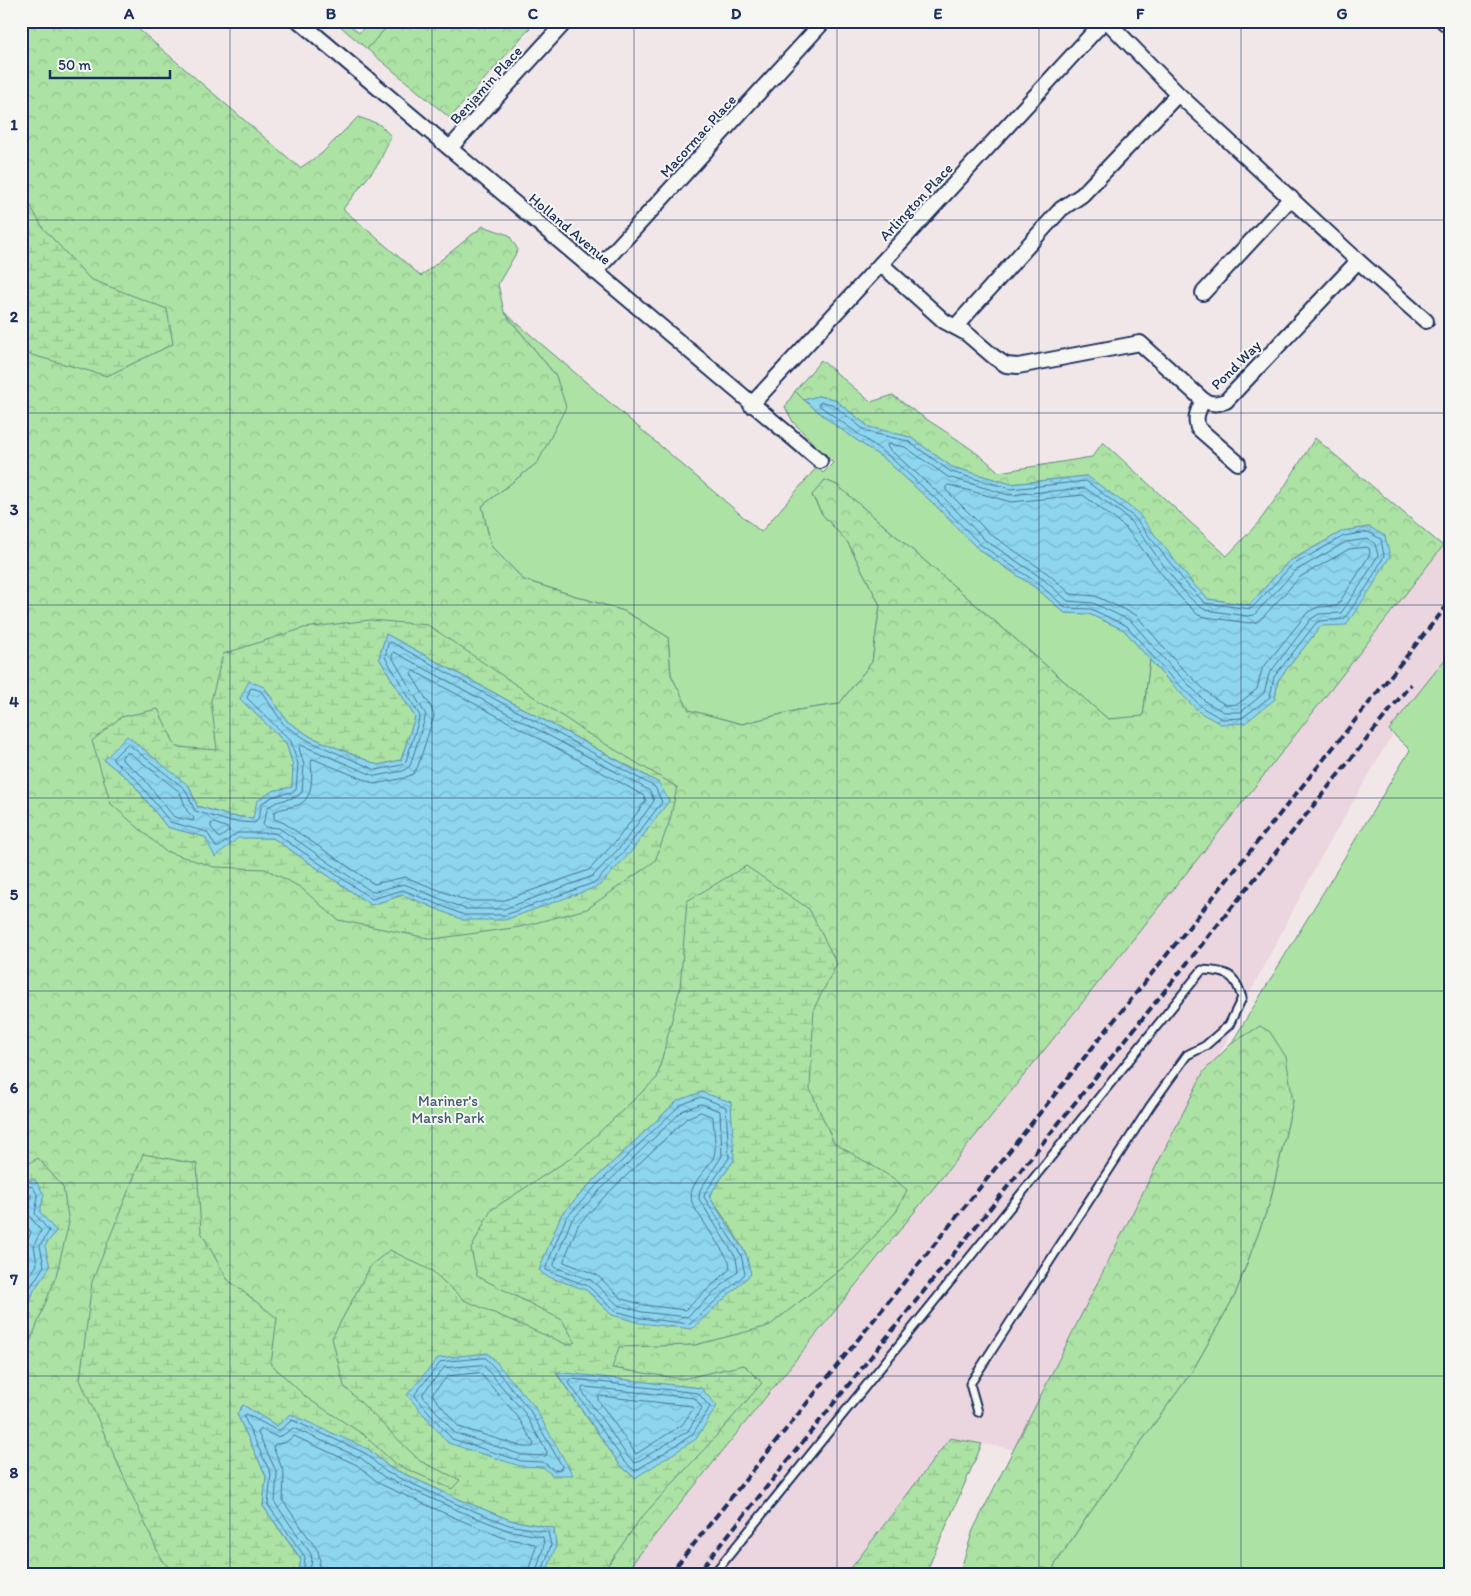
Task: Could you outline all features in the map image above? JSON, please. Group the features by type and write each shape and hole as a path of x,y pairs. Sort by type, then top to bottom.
{"street":[{"name":"Holland Avenue","path":"299,21 820,461"},
{"name":"Benjamin Place","path":"450,148 566,21"},
{"name":"Macormac Place","path":"595,272 824,21"},
{"path":"1105,21 1178,94 1358,261 1426,321"},
{"name":"Arlington Place","path":"752,404 1105,21"},
{"path":"1444,21 1450,27"},
{"path":"955,327 1061,209 1082,196 1178,94"},
{"path":"1203,293 1291,198"},
{"name":"Pond Way","path":"881,264 944,322 966,333 1006,365 1018,366 1140,343 1204,400 1217,404 1226,401 1358,261"},
{"path":"1204,400 1196,414 1198,428 1238,464"}],"lane":[{"path":"713,1575 1202,970 1224,972 1238,983 1242,998 1228,1025 1205,1046 1187,1055 1151,1106 970,1384 978,1412"}],"shaded area":[{"path":"1450,537 1450,653 1434,672 1386,745 1320,859 1251,991 1141,1213 1018,1450 950,1438 846,1575 623,1575 1228,821"}],"green space":[{"name":"Mariner's Marsh Park","path":"21,21 129,21 300,168 321,154 358,117 379,124 391,136 379,163 343,209 421,276 483,226 509,235 518,250 498,284 504,312 556,376 566,407 538,462 482,506 491,546 524,580 624,611 668,637 671,675 689,710 742,724 798,710 839,704 872,662 880,605 848,543 822,514 812,495 825,480 837,485 1108,719 1143,716 1150,660 1164,676 1275,699 1278,680 1321,626 1385,536 1369,527 1343,531 1288,562 1249,605 1208,599 1087,476 1011,484 952,467 910,437 869,427 834,399 818,396 804,400 795,391 821,360 871,402 893,395 974,451 999,472 1092,457 1103,442 1227,556 1258,523 1283,489 1315,438 1443,546 1228,821 623,1575 21,1575"},
{"path":"334,21 345,21 359,33 370,21 375,21 384,30 367,49"},
{"path":"392,21 536,21 450,118 367,49"},
{"path":"21,189 43,228 90,279 167,309 173,344 107,376 21,352"},
{"path":"504,312 761,532 817,467 823,473 833,463 793,422 785,407 795,391 835,425 887,461 935,505 978,549 1036,588 1065,613 1089,614 1124,630 1150,660 1143,717 1108,719 837,485 825,480 812,496 822,514 848,543 880,605 872,662 839,704 798,710 742,724 688,710 671,675 668,637 624,611 524,580 491,546 482,506 538,462 556,376"},
{"path":"370,620 428,625 587,733 677,787 670,820 655,861 587,909 520,927 433,939 338,920 300,887 265,869 214,867 165,851 111,804 92,741 121,717 158,709 176,747 217,750 211,701 223,654 304,628","holes":["386,634 659,783 414,901 403,895 371,905 273,838 205,837 167,827 131,781 104,760 189,786 197,806 230,816 253,818 272,791 292,787 293,765 286,743 240,699 264,687 287,721 311,737 378,765 401,760 415,717 379,658"]},
{"path":"1450,653 1450,1575 1056,1575 1054,1566 1086,1518 1193,1370 1235,1295 1270,1202 1293,1101 1260,1027 1231,1044 1410,750 1389,730"},
{"path":"746,866 809,909 837,964 814,1008 810,1089 834,1143 893,1178 907,1190 896,1212 855,1258 769,1326 695,1345 619,1347 612,1368 682,1379 744,1365 762,1383 640,1519 601,1575 545,1575 554,1528 510,1520 389,1467 368,1449 277,1426 243,1405 237,1414 266,1476 263,1506 301,1560 298,1575 178,1575 162,1561 80,1380 92,1282 143,1154 197,1164 201,1232 227,1279 277,1318 271,1364 307,1398 364,1435 395,1464 452,1489 460,1480 420,1461 344,1386 332,1338 371,1265 390,1250 432,1271 464,1300 568,1345 575,1342 562,1320 477,1276 471,1249 491,1210 574,1156 657,1078 680,988 687,901","holes":["677,1101 734,1160 709,1196 730,1226 746,1254 612,1315 586,1290 561,1215 592,1182","556,1373 701,1388 635,1478 620,1465"]},
{"path":"1260,1026 1270,1032 1286,1057 1293,1101 1270,1202 1235,1295 1193,1370 1086,1518 1054,1566 1056,1575 959,1575 973,1530 1204,1071 1231,1044"},
{"path":"38,1158 63,1187 69,1223 56,1276 31,1340 21,1351 21,1168"},
{"path":"950,1438 982,1444 925,1575 846,1575"}],"water":[{"path":"818,396 834,399 869,427 910,437 952,467 1011,484 1087,476 1138,513 1193,584 1208,599 1249,605 1288,562 1343,531 1369,527 1385,536 1390,556 1346,625 1321,626 1278,680 1275,699 1245,723 1221,724 1199,712 1164,676 1124,630 1089,614 1065,613 1036,588 978,549 935,505 887,461 835,425 804,400"},
{"path":"386,634 659,783 669,801 630,853 599,886 505,920 463,920 403,895 371,905 273,838 238,838 215,857 205,837 167,827 131,781 104,760 127,736 189,786 197,806 230,816 253,818 257,801 272,791 292,787 293,765 286,743 240,699 249,681 264,687 287,721 311,737 378,765 401,760 415,717 379,658"},
{"path":"701,1092 731,1102 734,1160 709,1196 746,1254 751,1274 692,1329 640,1323 612,1315 586,1290 546,1276 539,1270 561,1215 592,1182 677,1101"},
{"path":"21,1180 35,1180 44,1194 40,1212 56,1231 45,1246 50,1267 34,1290 21,1328"},
{"path":"488,1353 534,1406 573,1475 552,1475 543,1467 520,1466 448,1443 407,1395 438,1358"},
{"path":"556,1372 701,1388 717,1406 696,1439 635,1478 620,1465"},
{"path":"243,1405 277,1426 290,1414 368,1449 389,1467 461,1500 510,1520 554,1528 556,1546 546,1574 298,1575 301,1559 263,1506 266,1476 237,1414"}],"railway":[{"path":"669,1575 1450,602"},
{"path":"696,1575 1411,684"}]}
